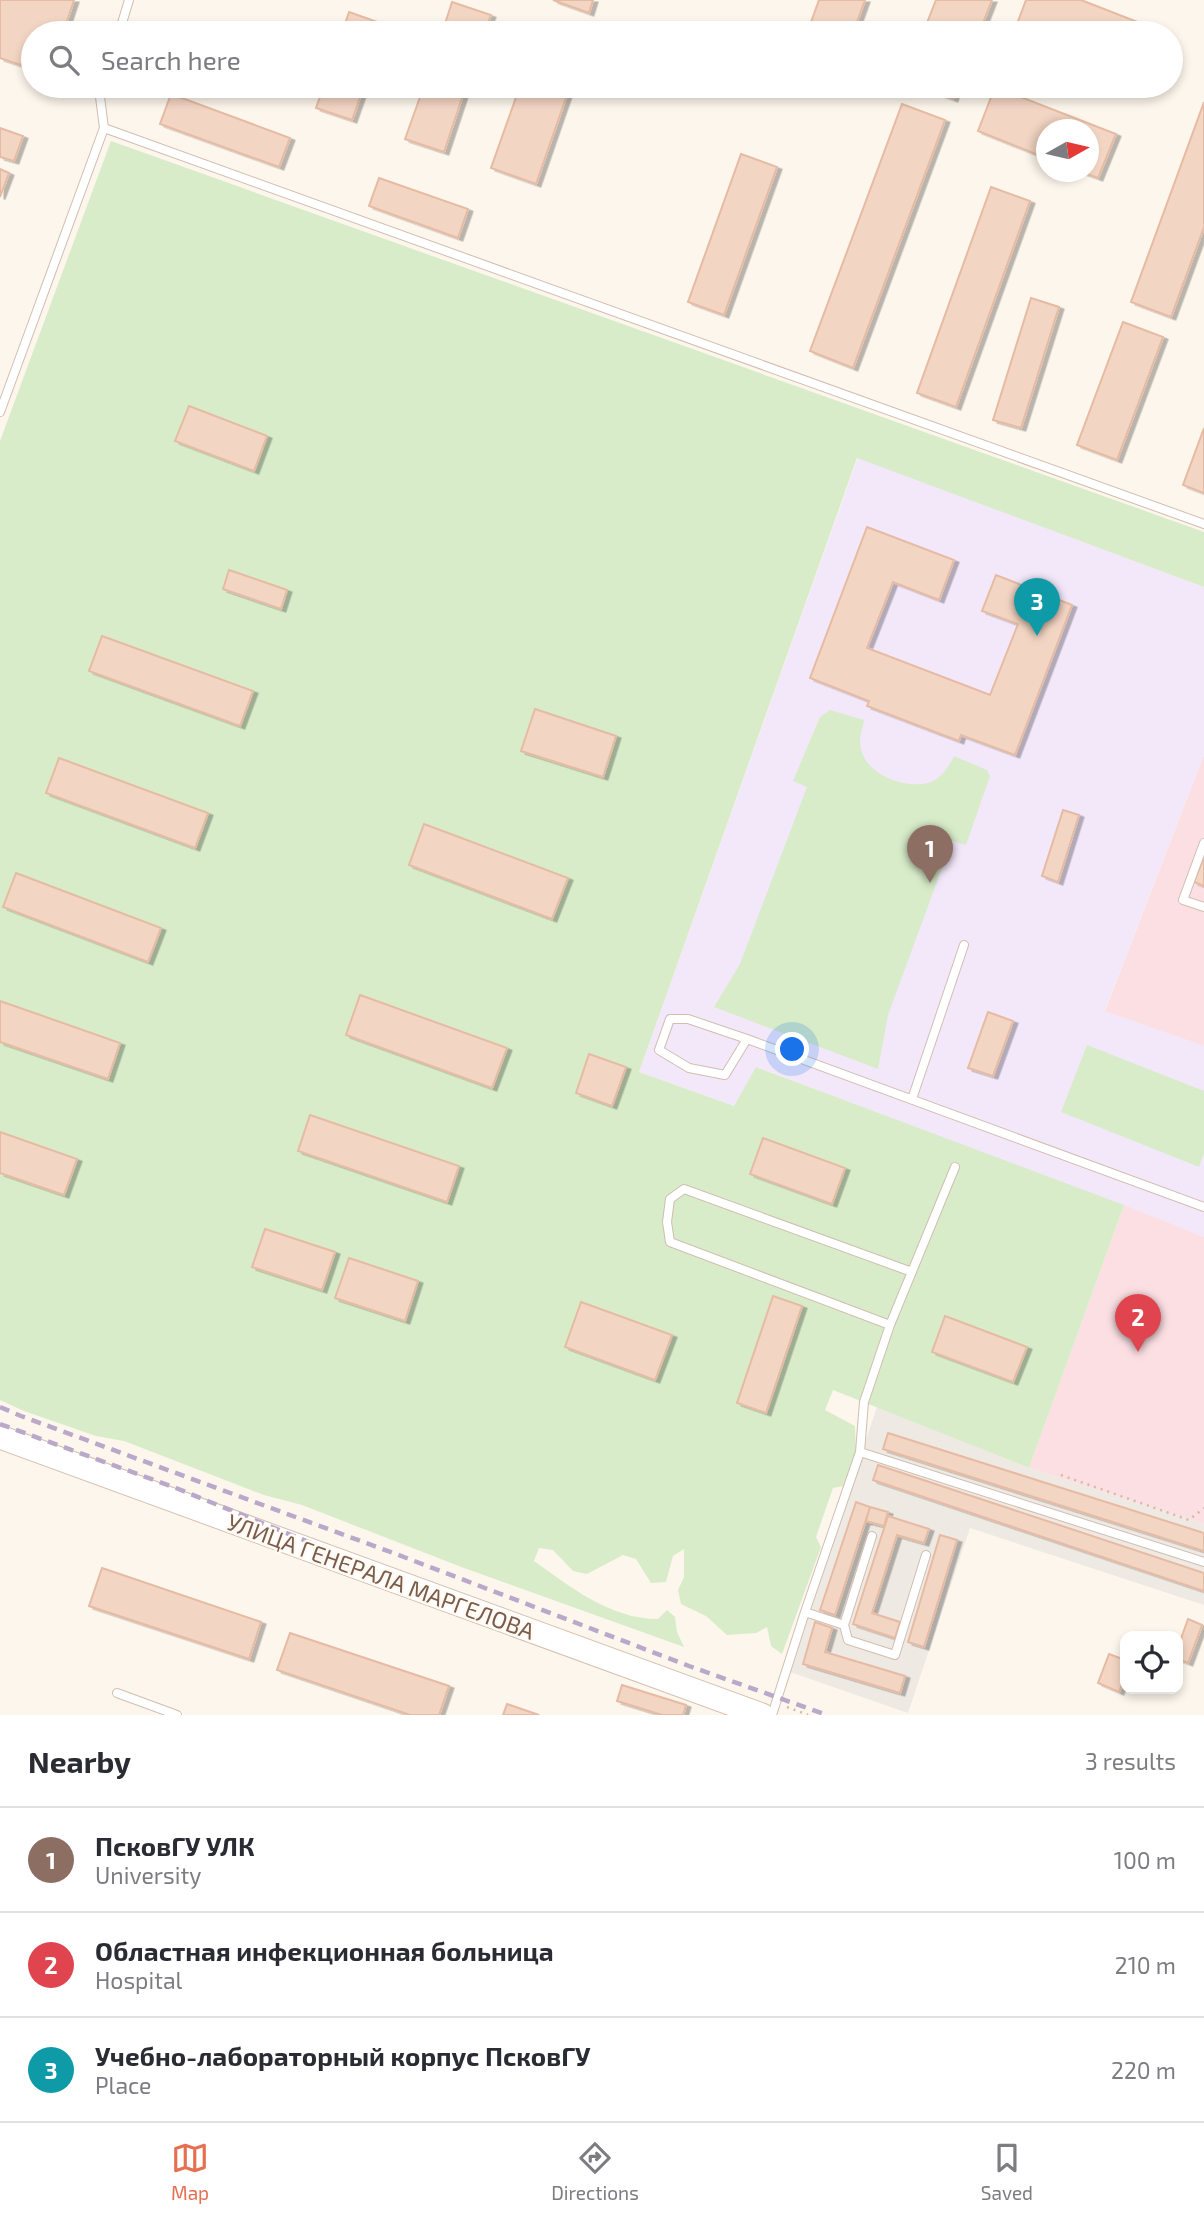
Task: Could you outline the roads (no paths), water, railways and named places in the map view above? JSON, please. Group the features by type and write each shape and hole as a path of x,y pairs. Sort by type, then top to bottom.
{"main road":[{"name":"УЛИЦА ГЕНЕРАЛА МАРГЕЛОВА","path":"0,1437 762,1715"}],"lane":[{"path":"123,21 129,0"},
{"path":"0,412 104,128 100,98"},
{"path":"104,128 1204,524"},
{"path":"1204,843 1183,900 1204,907"},
{"path":"912,1099 964,945"},
{"path":"747,1039 725,1075 689,1068 659,1050 670,1019 688,1019 747,1039 912,1099 1204,1208"},
{"path":"772,1715 860,1452 864,1402 890,1325 955,1167"},
{"path":"890,1325 670,1241 667,1222 670,1199 684,1189 912,1272"},
{"path":"860,1452 1204,1562"},
{"path":"872,1536 844,1625 848,1640 895,1655 926,1555"},
{"path":"805,1612 844,1625"},
{"path":"117,1693 177,1715"}],"railway":[{"path":"0,1407 689,1666 827,1715"},
{"path":"0,1424 176,1488 311,1543"}],"place":[{"name":"Учебно-лабораторный корпус ПсковГУ","path":"1037,636"},
{"name":"ПсковГУ УЛК","path":"930,883"},
{"name":"Областная инфекционная больница","path":"1138,1352"}]}
